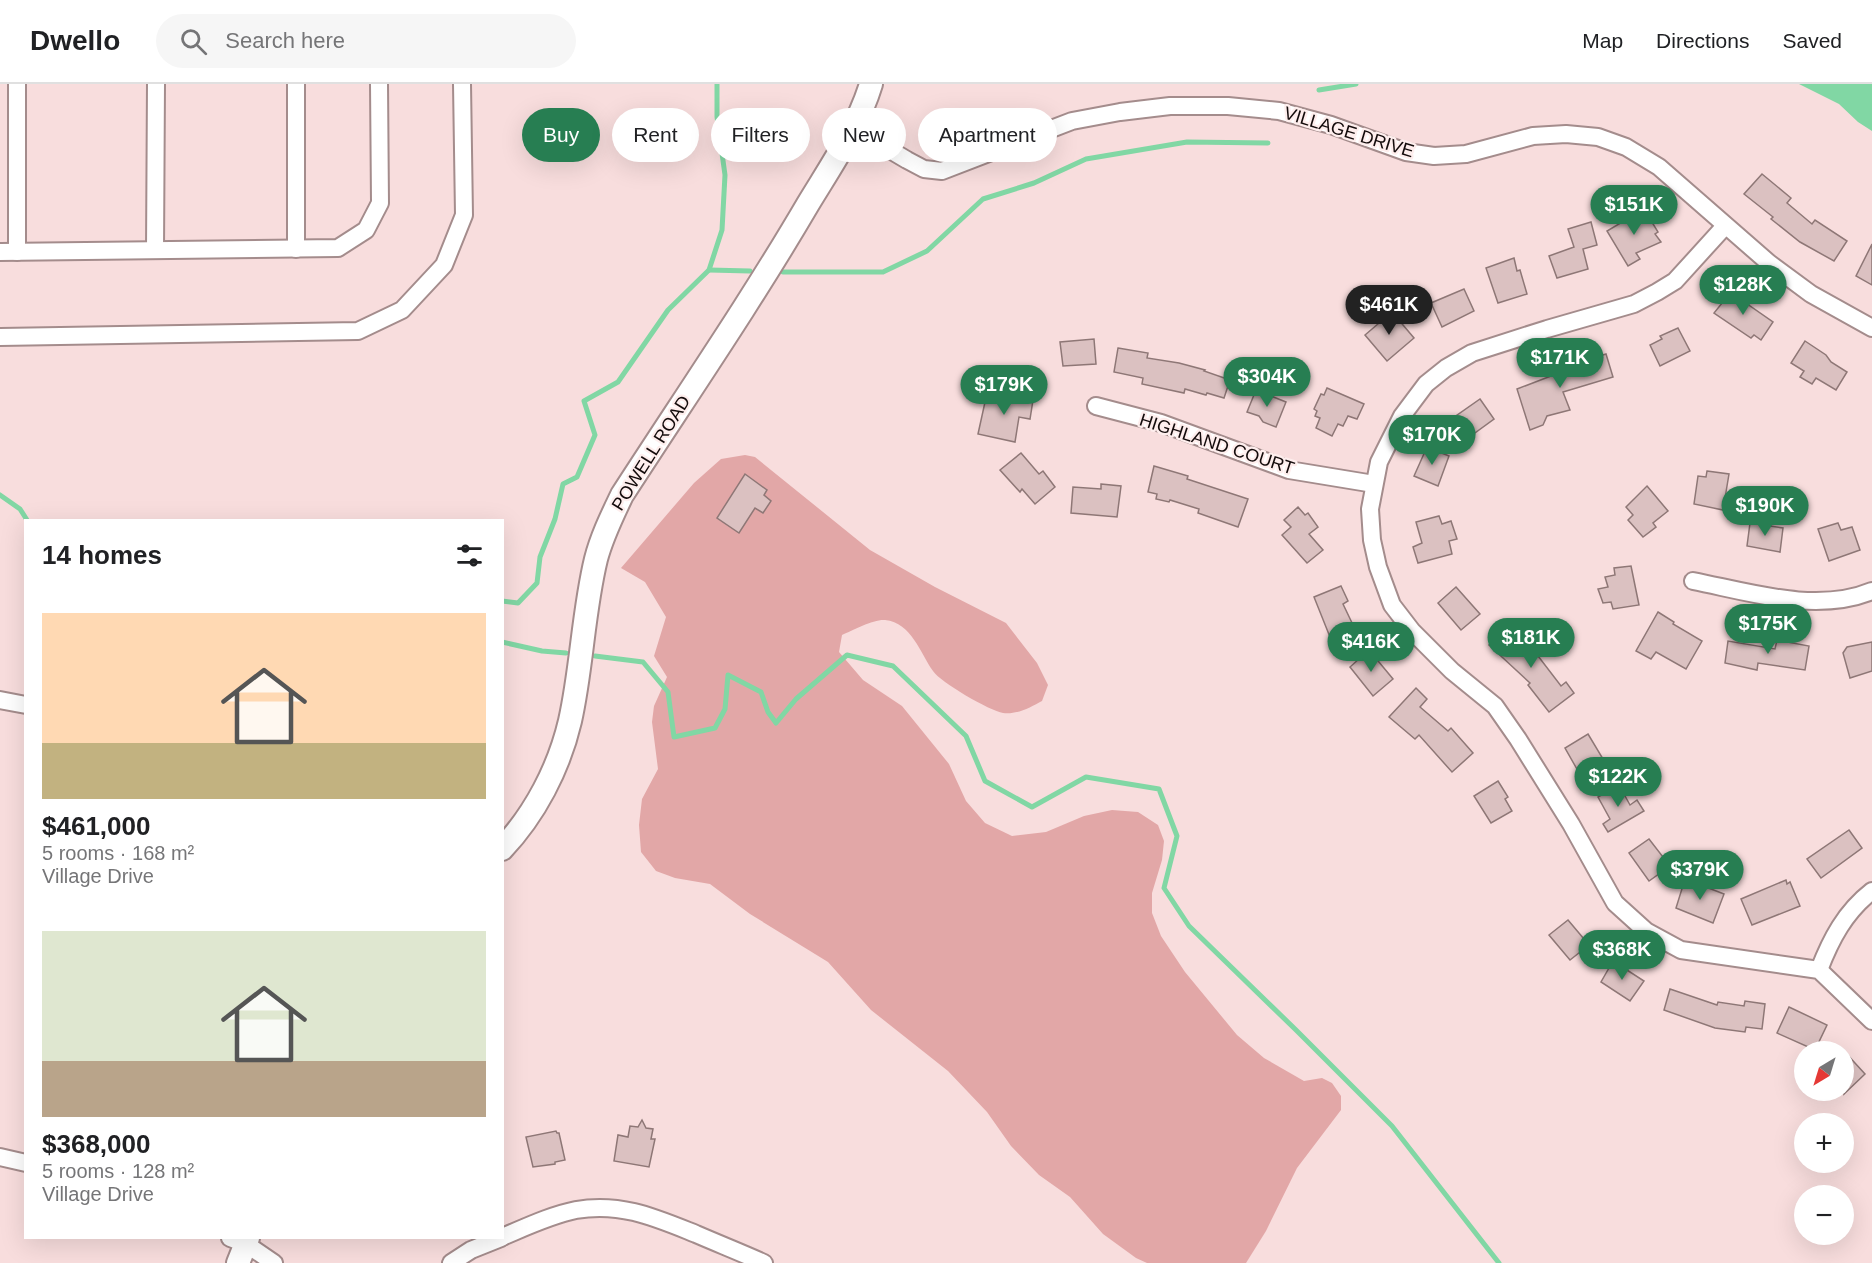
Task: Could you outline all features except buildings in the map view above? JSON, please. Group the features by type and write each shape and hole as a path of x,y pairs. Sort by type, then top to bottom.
{"street":[{"path":"17,84 17,252"},
{"path":"155,250 156,84"},
{"path":"296,84 296,249"},
{"path":"0,252 338,248 366,230 380,203 379,84"},
{"path":"0,337 358,331 402,310 444,266 464,215 462,84"},
{"name":"POWELL ROAD","path":"863,108 871,84"},
{"name":"VILLAGE DRIVE","path":"906,160 924,169 942,171 1072,121 1170,106 1228,106 1279,111 1331,125 1406,152 1434,156 1466,153 1533,135 1566,134 1598,137 1626,147 1659,167 1769,263 1812,294 1872,328"},
{"name":"POWELL ROAD","path":"504,847 527,819 554,768 570,721 596,560 614,511 622,495 787,240 833,162"},
{"path":"1725,226 1675,281 1657,292 1634,304 1472,353 1446,368 1426,384 1402,416 1379,462 1370,509 1372,540 1378,567 1392,605 1412,631 1500,714 1571,824 1615,903 1646,931 1681,950 1819,970 1872,1021"},
{"name":"HIGHLAND COURT","path":"1096,406 1161,423 1289,470 1374,484"},
{"path":"1693,581 1797,601 1836,601 1856,598 1872,591"},
{"path":"0,700 24,705"},
{"path":"1819,970 1828,947 1842,922 1856,904 1872,891"},
{"path":"0,1157 24,1163"},
{"path":"504,1236 532,1224 576,1210 618,1209 648,1214 764,1263"},
{"path":"451,1263 471,1250 497,1239"},
{"path":"241,1245 274,1263"}],"shaded area":[{"path":"1799,84 1872,84 1872,131 1858,122 1839,104"},
{"path":"745,455 755,457 870,550 935,587 1006,623 1037,663 1048,685 1042,701 1013,713 1003,713 988,707 937,676 909,633 894,622 875,621 842,635 839,652 863,680 902,706 949,764 966,801 985,823 1012,836 1046,832 1084,816 1112,810 1138,812 1158,825 1164,841 1162,860 1152,893 1152,913 1161,936 1185,972 1237,1035 1264,1058 1304,1081 1322,1078 1332,1083 1341,1096 1341,1110 1297,1168 1266,1231 1246,1263 1147,1263 1136,1258 1103,1234 1070,1197 1039,1175 1011,1146 987,1112 948,1071 871,1010 828,962 750,914 710,884 675,878 656,871 641,852 639,825 642,799 658,769 652,722 654,706 667,677 654,656 666,617 645,582 621,568 694,483 721,459"}],"waterway":[{"path":"504,601 518,603 537,583 540,557 555,519 563,484 577,477 595,435 584,401 618,382 668,310 709,270 722,230 725,175 717,117 717,84"},
{"path":"1319,90 1356,84"},
{"path":"783,272 883,272 927,251 983,199 1034,183 1086,159 1187,142 1268,143"},
{"path":"709,270 750,271"},
{"path":"0,495 20,509 26,519"},
{"path":"504,642 542,651 566,653"},
{"path":"595,656 643,662 668,692 674,737 715,728 725,709 728,675 761,692 768,712 776,723 796,699 847,655 893,666 966,736 985,781 1032,807 1086,777 1159,789 1177,836 1164,888 1189,926 1392,1126 1499,1263"}]}
